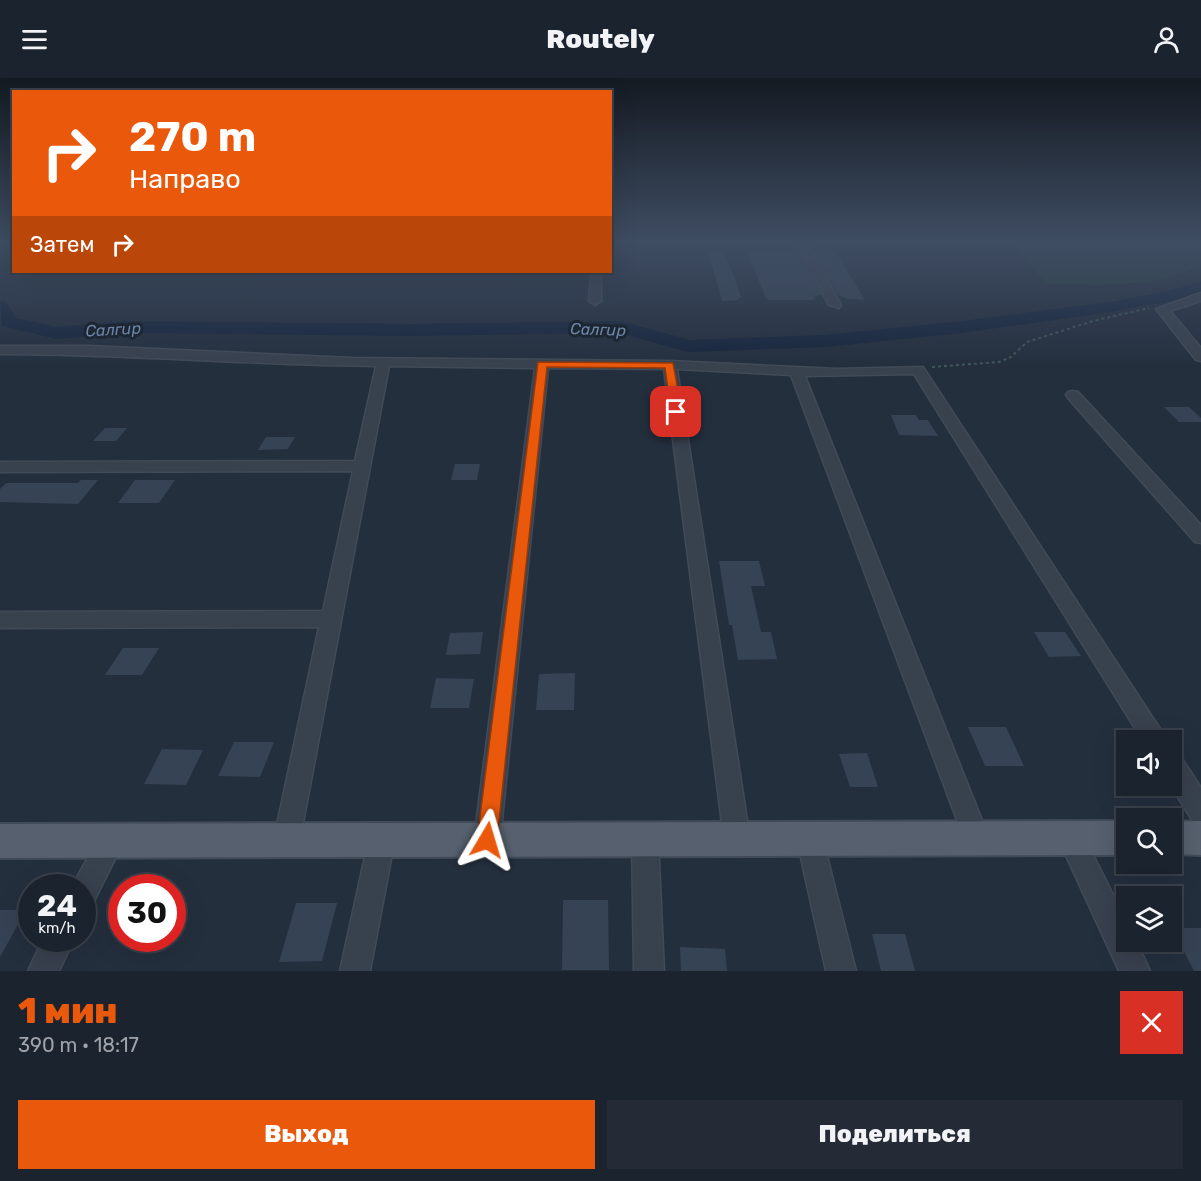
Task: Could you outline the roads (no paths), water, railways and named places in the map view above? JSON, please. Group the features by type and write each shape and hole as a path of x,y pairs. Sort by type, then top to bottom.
{"main road":[{"path":"0,841 382,838 810,840 1116,838"},
{"path":"1182,838 1201,838"}],"street":[{"path":"595,301 596,283"},
{"path":"823,283 835,306"},
{"path":"1201,297 1162,309 1201,357"},
{"path":"0,350 47,348 243,359 382,363 670,365 837,373 918,370 1149,730"},
{"path":"287,839 382,363"},
{"path":"487,840 542,364"},
{"path":"670,365 736,839"},
{"path":"796,371 976,838"},
{"path":"1074,395 1201,537"},
{"path":"0,467 362,466"},
{"path":"0,620 331,619"},
{"path":"1182,781 1201,811"},
{"path":"355,971 382,838"},
{"path":"1071,838 1135,971"},
{"path":"645,840 649,971"},
{"path":"810,840 841,971"},
{"path":"93,874 111,841"},
{"path":"43,971 52,952"}],"waterway":[{"name":"Салгир","path":"0,305 9,322 57,333 129,327 409,330 620,327 689,346 825,341 962,327 1111,307 1176,295 1201,286"}]}
